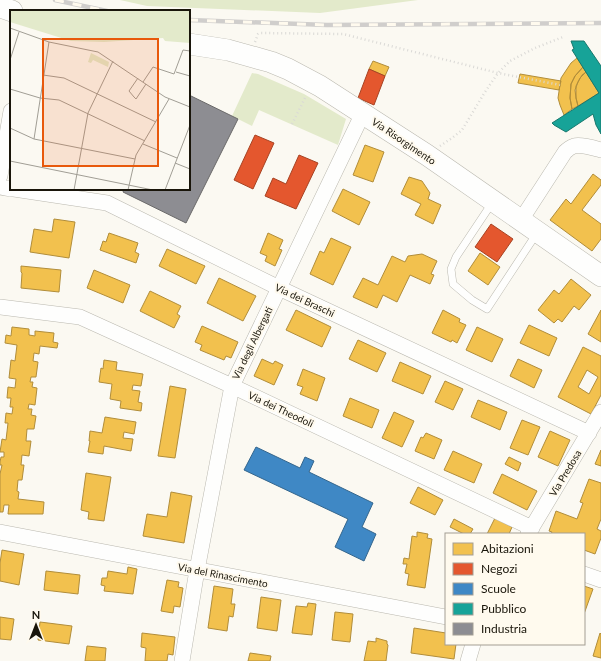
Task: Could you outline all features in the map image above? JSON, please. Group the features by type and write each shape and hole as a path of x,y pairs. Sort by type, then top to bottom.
{"main road":[{"path":"0,7 10,10"},
{"name":"Via Risorgimento","path":"190,44 228,50 271,62 320,86 427,155 601,276"}],"street":[{"name":"Via degli Albergati","path":"182,661 197,570 232,386 363,113"},
{"path":"0,176 10,118"},
{"path":"520,220 565,152 574,146 584,146 601,150"},
{"path":"0,187 10,188"},
{"name":"Via dei Braschi","path":"21,190 107,203 279,288 589,433"},
{"name":"Via dei Theodoli","path":"0,307 80,317 232,386 530,531"},
{"name":"Via Predosa","path":"530,531 601,412"},
{"name":"Via del Rinascimento","path":"0,532 445,617"},
{"path":"585,574 601,580"},
{"path":"468,661 473,645"}],"lane":[{"path":"493,201 456,257 451,269 453,284 472,300 486,309 538,232"}],"path":[{"path":"251,56 258,34 260,33 343,34 498,73 560,85"},
{"path":"438,147 462,130 498,73 510,62 535,48 563,37"},
{"path":"292,124 306,96"}],"green space":[{"path":"120,0 418,0 320,13 147,6"},
{"path":"252,73 258,74 304,94 346,119 338,145 259,110 252,126 232,116"}],"building: Abitazioni":[{"path":"577,58 583,67 575,76 571,84 570,98 572,109 564,115 558,98 561,78 571,63"},
{"path":"373,61 389,67 385,76 369,69"},
{"path":"583,67 586,72 582,75 575,90 578,106 572,109 570,98 571,84 575,76"},
{"path":"586,72 599,93 578,106 576,86 580,78"},
{"path":"520,74 561,81 559,90 518,83"},
{"path":"365,145 384,152 373,182 353,175"},
{"path":"593,174 601,180 601,185 582,210 601,224 601,239 592,251 550,220 566,199 571,204"},
{"path":"409,177 422,181 430,193 428,199 441,205 433,224 415,215 421,204 401,194"},
{"path":"343,189 370,202 359,225 332,211"},
{"path":"54,219 75,222 69,258 30,252 34,229 52,232"},
{"path":"109,233 138,243 135,252 139,254 136,263 100,250 103,241 106,242"},
{"path":"268,233 283,240 279,249 282,250 275,266 265,261 267,256 260,253"},
{"path":"331,238 351,247 333,285 310,274 320,251 324,253"},
{"path":"167,249 205,266 196,284 159,266"},
{"path":"480,253 500,267 488,285 468,271"},
{"path":"422,254 437,261 431,274 434,275 430,284 410,275 397,302 383,295 377,308 353,297 363,278 378,285 392,256 405,262 408,256"},
{"path":"21,266 61,270 59,292 21,288"},
{"path":"94,270 130,285 123,303 87,288"},
{"path":"219,278 256,296 243,321 207,303"},
{"path":"571,279 591,295 579,310 574,306 562,322 558,319 554,323 538,310 554,290 559,294"},
{"path":"150,291 181,306 177,314 180,316 174,328 140,311"},
{"path":"296,310 331,327 322,347 286,330"},
{"path":"443,310 460,319 459,322 466,325 457,343 452,340 451,342 432,333"},
{"path":"601,310 601,342 588,334"},
{"path":"529,325 557,338 549,356 520,343"},
{"path":"202,326 238,342 231,358 226,356 224,360 200,350 202,345 195,342"},
{"path":"12,327 29,329 29,335 35,336 35,331 54,333 53,342 58,343 57,348 40,346 39,354 34,353 33,361 38,362 36,377 31,377 30,382 33,382 32,387 37,388 35,405 29,404 28,409 32,409 31,415 36,416 34,429 27,429 26,441 31,441 29,456 22,455 21,465 24,465 22,480 18,480 17,491 19,492 18,499 44,502 43,514 8,514 9,505 4,505 3,512 0,512 0,474 2,465 0,465 0,462 1,457 4,457 4,452 0,452 2,439 6,440 8,423 5,423 6,413 12,414 13,407 10,407 11,398 7,398 8,387 15,388 16,379 9,378 11,360 15,361 17,345 5,343 6,335 11,336"},
{"path":"477,327 503,339 492,362 466,350"},
{"path":"358,340 386,353 377,372 349,359"},
{"path":"583,347 601,356 601,395 591,414 558,397","holes":["587,370 598,377 589,394 578,387"]},
{"path":"262,359 273,364 275,361 283,365 274,385 254,376"},
{"path":"518,359 542,370 534,388 510,376"},
{"path":"104,360 117,362 116,370 143,374 141,386 133,385 132,390 140,391 138,402 142,403 141,411 120,408 121,401 110,399 112,384 99,382"},
{"path":"400,362 431,376 423,394 392,381"},
{"path":"303,369 325,378 317,401 300,394 303,387 297,385"},
{"path":"445,381 463,389 453,410 435,402"},
{"path":"170,386 186,389 175,458 158,456"},
{"path":"350,398 379,410 372,428 343,416"},
{"path":"478,400 507,412 500,430 471,417"},
{"path":"394,412 414,421 402,447 382,438"},
{"path":"105,417 136,422 134,434 124,432 123,438 133,439 131,451 104,446 103,454 88,452 90,431 102,433"},
{"path":"522,420 540,427 528,455 510,448"},
{"path":"550,431 570,440 558,466 538,457"},
{"path":"426,433 442,440 434,459 415,451 421,437 423,438"},
{"path":"601,450 601,466 595,464"},
{"path":"453,451 482,464 474,483 444,470"},
{"path":"509,457 521,463 518,471 505,464"},
{"path":"86,473 111,477 104,521 88,519 89,512 81,510"},
{"path":"502,474 537,491 527,510 493,493"},
{"path":"589,479 601,483 601,519 597,529 601,531 601,538 595,554 585,550 585,533 552,533 549,531 556,511 577,519 583,503 580,502"},
{"path":"418,487 443,500 435,515 410,503"},
{"path":"171,492 192,496 184,543 143,536 147,514 167,517"},
{"path":"495,518 512,527 509,533 488,533"},
{"path":"454,519 473,529 471,533 462,533 450,527"},
{"path":"417,532 428,534 427,538 432,539 425,588 407,585 409,574 405,573 407,564 403,564 404,558 409,559 412,536 417,537"},
{"path":"2,550 24,554 19,585 0,581"},
{"path":"128,567 137,569 133,594 104,591 105,586 101,585 102,578 107,578 108,571 127,574"},
{"path":"46,571 80,575 78,594 44,590"},
{"path":"167,580 179,582 178,587 183,588 180,607 174,606 173,613 161,611"},
{"path":"214,586 233,589 231,604 235,604 233,617 229,616 227,631 208,628"},
{"path":"585,586 593,589 585,611"},
{"path":"261,597 281,600 277,631 257,628"},
{"path":"308,603 316,604 312,635 292,633 296,606 307,607"},
{"path":"335,612 353,614 350,642 332,640"},
{"path":"0,617 14,619 11,640 0,639"},
{"path":"40,622 72,626 69,644 38,640"},
{"path":"414,628 445,633 445,645 456,645 454,659 411,653"},
{"path":"142,633 175,637 173,655 168,654 167,661 145,661 146,648 141,647"},
{"path":"600,633 601,634 601,658 593,656"},
{"path":"376,638 387,641 386,661 364,661 368,641 376,642"},
{"path":"87,646 106,648 105,661 85,661"},
{"path":"250,653 271,656 270,661 248,661"}],"building: Negozi":[{"path":"369,69 385,76 374,105 358,98"},
{"path":"255,135 274,143 253,189 234,180"},
{"path":"299,155 318,163 296,209 265,196 273,178 286,184"},
{"path":"491,224 513,239 497,262 475,247"}],"building: Scuole":[{"path":"256,447 300,468 305,457 314,461 309,472 373,503 362,527 376,534 364,561 335,547 348,519 244,470"}],"building: Pubblico":[{"path":"571,41 584,41 601,66 601,134 596,125 593,114 566,132 552,123 599,93 572,50 574,49"}],"building: Industria":[{"path":"190,95 238,119 186,223 123,192 124,190 190,190"}],"railway":[{"path":"55,0 102,10"},
{"path":"190,20 327,25 601,23"}]}
